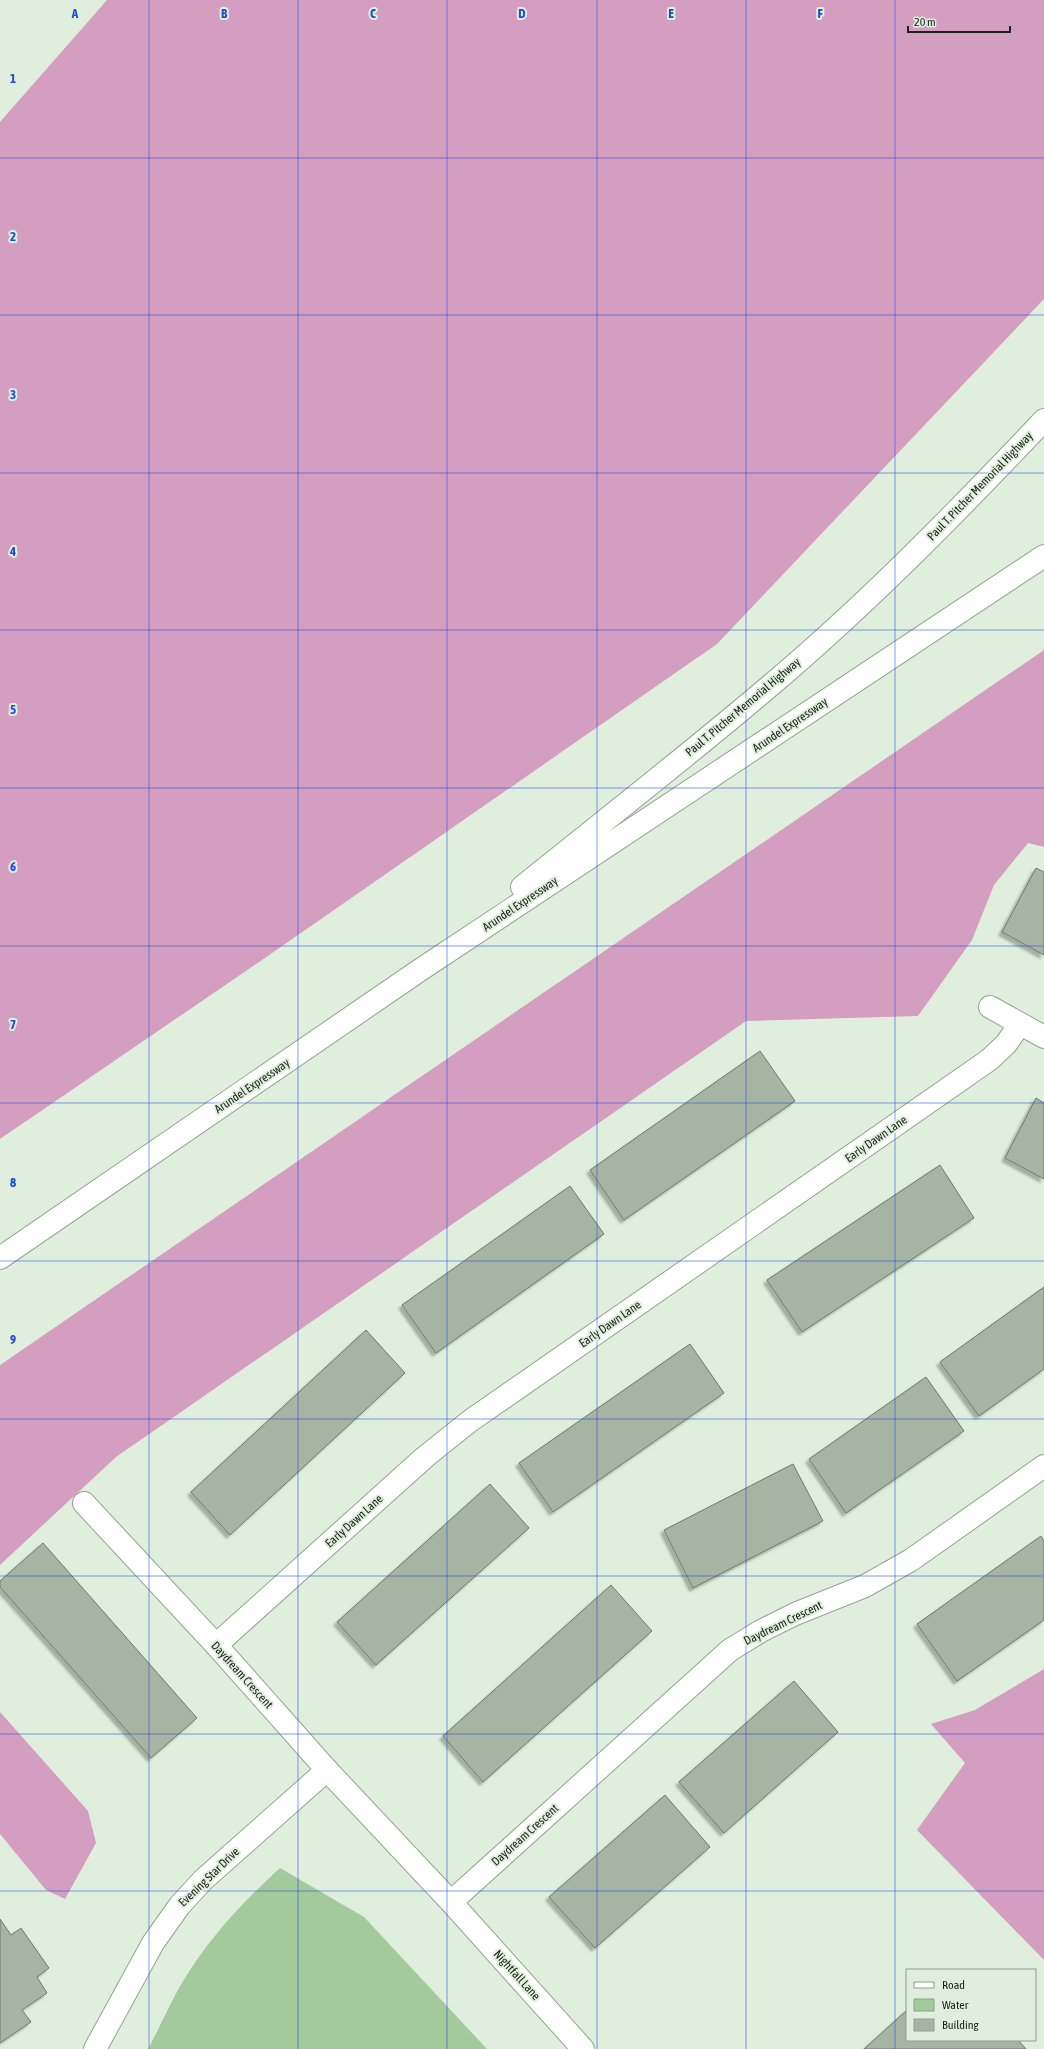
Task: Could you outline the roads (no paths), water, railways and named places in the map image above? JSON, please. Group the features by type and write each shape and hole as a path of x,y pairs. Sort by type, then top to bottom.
{"main road":[{"name":"Paul T. Pitcher Memorial Highway","path":"420,970 772,685 878,590 980,488 1044,420"},
{"name":"Arundel Expressway","path":"0,1258 420,970 1044,556"},
{"path":"990,1007 1044,1037"},
{"name":"Early Dawn Lane","path":"216,1645 425,1457 470,1421 989,1060 1006,1044 1020,1024"},
{"name":"Daydream Crescent","path":"84,1503 216,1645 327,1770 451,1902 730,1650 775,1624 865,1586 894,1571 1044,1466"},
{"name":"Evening Star Drive","path":"95,2049 153,1943 180,1905 203,1880 327,1770"},
{"name":"Nightfall Lane","path":"451,1902 583,2049"}],"water":[{"path":"280,1868 364,1917 487,2049 148,2049 178,1989 204,1949 227,1921"}]}
